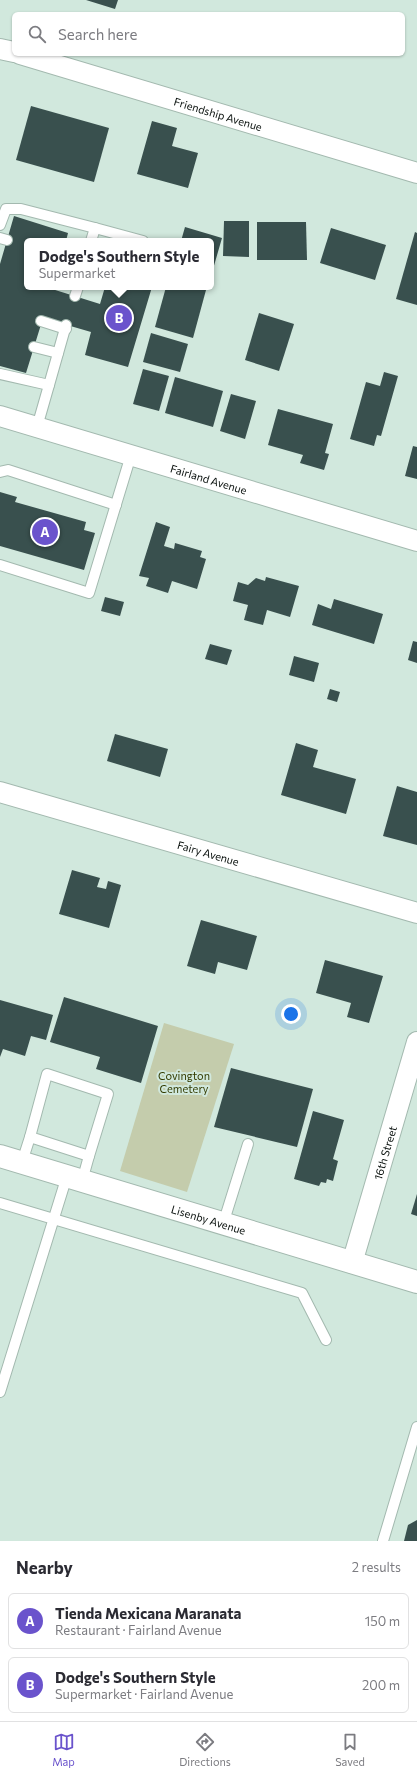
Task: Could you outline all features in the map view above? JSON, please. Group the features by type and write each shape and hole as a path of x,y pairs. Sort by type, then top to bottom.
{"main road":[{"name":"Lisenby Avenue","path":"0,1156 417,1282"}],"street":[{"path":"0,49 12,52"},
{"name":"Friendship Avenue","path":"27,56 417,173"},
{"name":"Fairland Avenue","path":"0,416 417,541"},
{"name":"Fairy Avenue","path":"0,792 417,913"},
{"name":"16th Street","path":"352,1263 417,1042"}],"lane":[{"path":"0,226 6,209 21,209 132,238"},
{"path":"92,238 95,228"},
{"path":"37,427 66,327 41,322"},
{"path":"34,347 58,353"},
{"path":"0,374 49,385"},
{"path":"0,565 89,593 131,455"},
{"path":"0,472 8,470 116,505"},
{"path":"0,1392 53,1220 74,1179 89,1156 108,1094 47,1074 22,1162"},
{"path":"30,1137 89,1156"},
{"path":"223,1224 248,1144"},
{"path":"0,1203 302,1293 326,1340"},
{"path":"384,1541 417,1427"}],"green space":[{"name":"Covington Cemetery","path":"164,1023 234,1044 187,1192 120,1171"}],"building":[{"path":"86,0 118,0 115,9"},
{"path":"31,106 109,128 94,182 16,160"},
{"path":"152,121 177,128 172,146 198,153 188,188 137,174"},
{"path":"14,216 68,233 67,238 24,238 24,290 55,290 100,304 104,290 151,290 128,367 85,355 91,332 43,318 26,373 0,366 0,264"},
{"path":"224,221 249,221 249,257 223,256"},
{"path":"257,222 306,222 307,260 257,260"},
{"path":"185,227 222,238 214,266 214,238 182,238"},
{"path":"331,228 386,245 375,280 320,263"},
{"path":"415,232 417,233 417,305 396,299"},
{"path":"165,290 206,290 193,338 155,327"},
{"path":"259,313 294,324 279,371 245,360"},
{"path":"151,333 188,344 180,372 143,362"},
{"path":"143,369 169,376 159,411 133,404"},
{"path":"384,372 398,376 381,436 377,435 374,446 350,439 366,382 380,386"},
{"path":"175,377 223,391 213,427 165,413"},
{"path":"231,394 256,401 245,439 220,431"},
{"path":"278,409 333,424 325,453 329,454 324,470 300,463 303,455 268,445"},
{"path":"413,446 417,447 417,479 405,476"},
{"path":"0,492 17,497 15,502 86,522 84,530 95,533 84,570 0,546"},
{"path":"156,522 170,527 164,546 174,549 175,543 202,551 200,557 206,559 197,589 172,581 168,593 146,586 149,578 139,576"},
{"path":"266,577 299,586 290,617 267,610 263,625 244,620 248,605 233,601 238,582 248,585 256,578 265,581"},
{"path":"105,597 124,602 120,616 101,611"},
{"path":"334,599 383,614 374,644 312,625 318,604 331,609"},
{"path":"413,641 417,642 417,663 408,660"},
{"path":"210,644 232,650 227,665 205,659"},
{"path":"294,656 319,663 314,682 289,675"},
{"path":"330,689 340,692 337,702 327,699"},
{"path":"115,734 168,749 160,777 107,761"},
{"path":"296,743 318,750 313,767 356,779 346,814 281,795"},
{"path":"397,786 417,792 417,845 383,836"},
{"path":"72,870 100,878 97,887 106,889 108,881 121,885 109,928 59,914"},
{"path":"201,920 257,936 247,970 218,962 215,974 187,966"},
{"path":"325,960 383,976 369,1023 347,1017 351,1003 316,993"},
{"path":"64,997 158,1026 141,1083 96,1069 100,1057 50,1042"},
{"path":"0,1000 53,1015 46,1040 31,1036 25,1056 3,1049 0,1057"},
{"path":"231,1068 313,1089 297,1147 214,1127"},
{"path":"313,1111 344,1120 333,1159 338,1161 333,1181 327,1179 326,1183 321,1182 319,1186 294,1179"},
{"path":"417,1194 417,1216 411,1214"},
{"path":"417,1520 417,1541 404,1541 408,1525"}],"place":[{"name":"Dodge's Southern Style","path":"119,318"},
{"name":"Tienda Mexicana Maranata","path":"45,532"}]}
